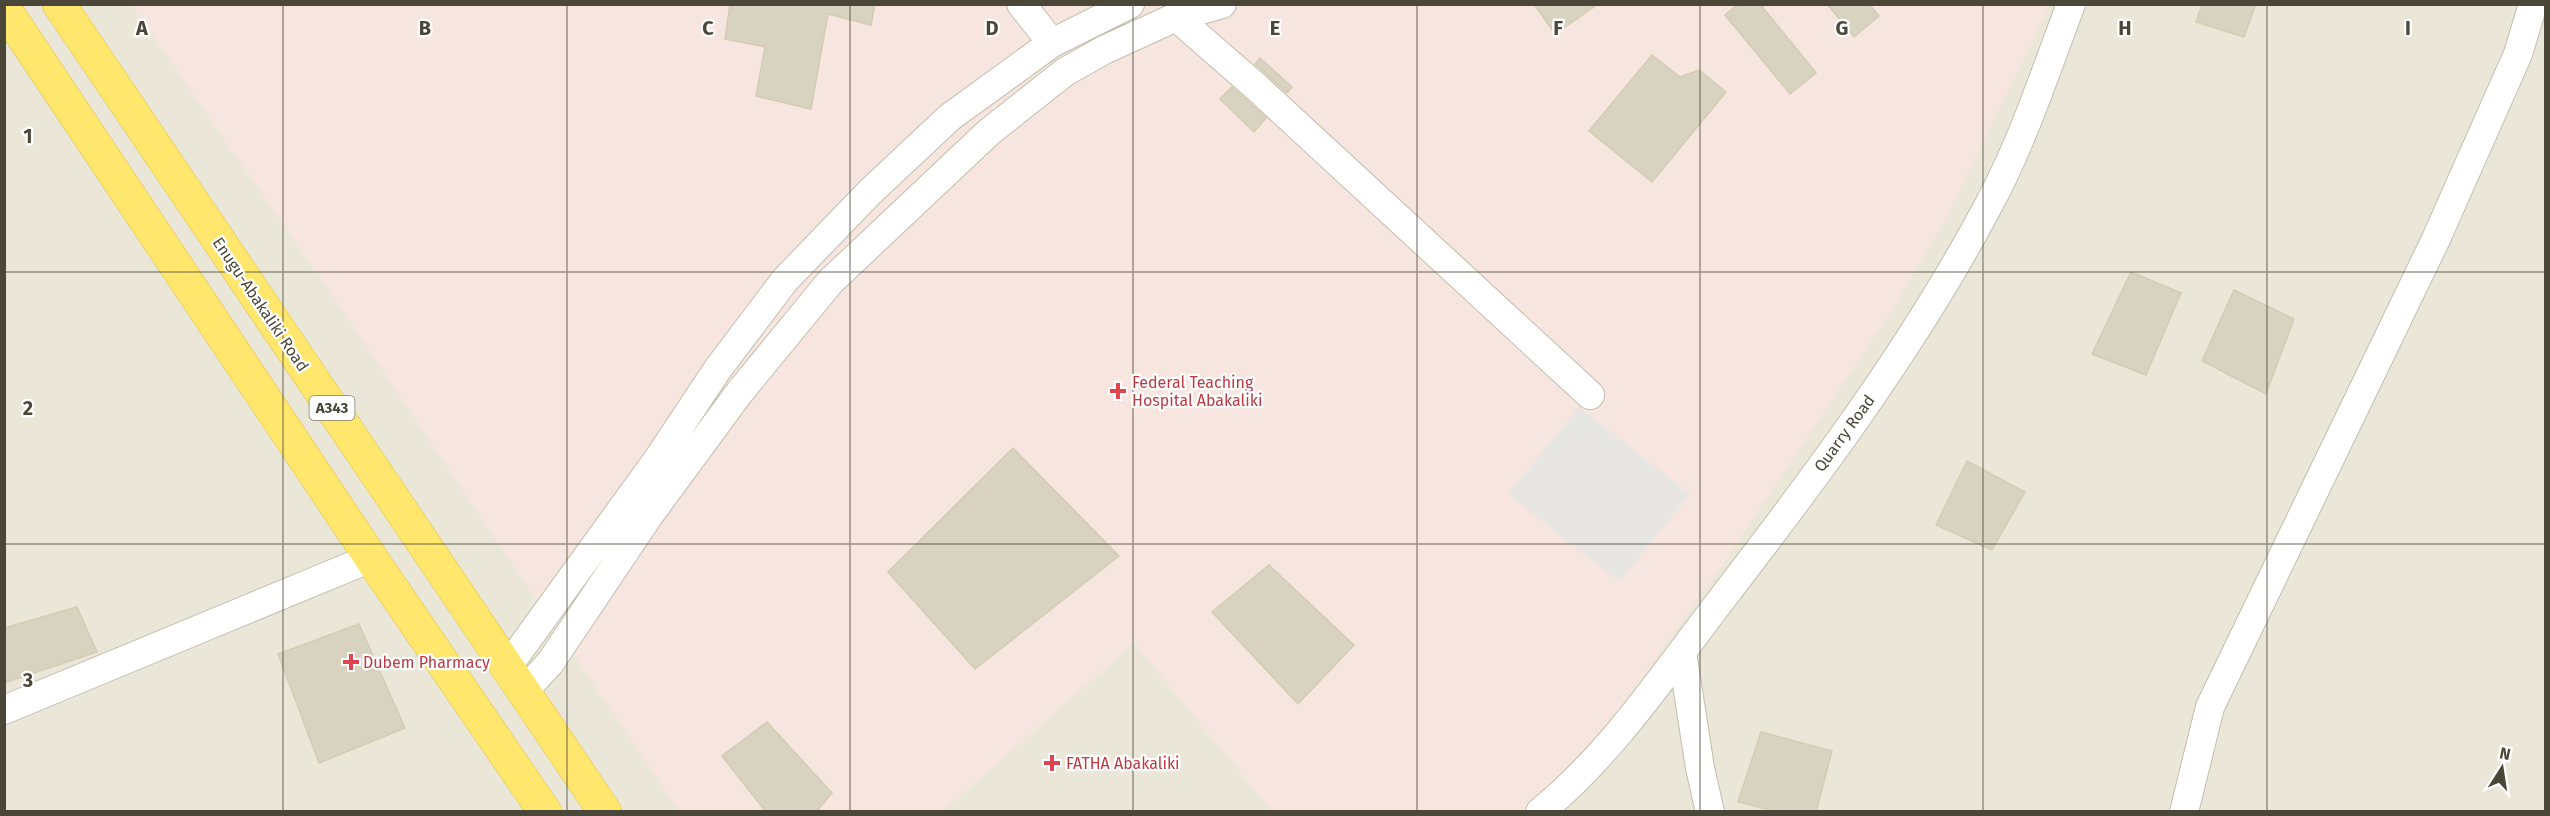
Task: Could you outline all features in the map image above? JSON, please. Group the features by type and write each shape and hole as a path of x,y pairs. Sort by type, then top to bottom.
{"highway":[{"name":"Enugu-Abakaliki Road","path":"59,4 605,812"},
{"path":"4,8 371,558 545,812"}],"street":[{"path":"1021,4 1052,43"},
{"path":"516,678 717,370 786,280 870,192 950,117 1052,43 1130,4"},
{"path":"516,678 550,663 650,514 739,393 830,282 989,132 1065,72 1104,50 1176,17 1222,4"},
{"name":"Quarry Road","path":"1540,812 1603,753 1682,652 1789,510 1928,313 1988,207 2030,115 2071,4"},
{"path":"2184,812 2210,707 2436,239 2518,54 2533,4"},
{"path":"1176,17 1253,84 1590,395"},
{"path":"4,710 371,558"},
{"path":"1682,652 1700,768 1710,812"}],"shaded area":[{"path":"5,5 2545,5 2545,811 5,811"},
{"name":"Federal Teaching Hospital Abakaliki","path":"132,5 2050,5 1945,220 1890,312 1727,559 1575,770 1529,812 1272,811 1134,643 943,811 679,811 336,301"},
{"path":"1579,407 1690,494 1619,582 1508,494"}],"building":[{"path":"730,4 875,4 871,25 828,14 811,109 756,96 765,47 725,39"},
{"path":"1534,4 1598,4 1555,34"},
{"path":"1738,4 1760,4 1816,73 1790,94 1725,15"},
{"path":"1827,4 1869,4 1879,16 1854,37"},
{"path":"2202,4 2256,4 2244,37 2196,22"},
{"path":"1652,55 1680,77 1699,70 1726,92 1652,182 1589,131"},
{"path":"1260,58 1292,87 1287,93 1255,64"},
{"path":"1232,87 1266,118 1254,132 1220,99"},
{"path":"2131,272 2181,293 2146,375 2092,354"},
{"path":"2234,290 2294,319 2266,394 2202,361"},
{"path":"1013,448 1119,556 975,669 888,572"},
{"path":"1967,461 2025,492 1992,550 1936,525"},
{"path":"1269,565 1354,645 1298,704 1212,612"},
{"path":"77,607 97,652 4,683 4,628"},
{"path":"359,624 405,728 319,763 278,654"},
{"path":"767,722 832,793 816,812 766,812 722,756"},
{"path":"1761,732 1832,751 1816,812 1778,812 1738,802"}],"place":[{"name":"Federal Teaching Hospital Abakaliki","path":"1118,391"},
{"name":"Dubem Pharmacy","path":"351,662"},
{"name":"FATHA Abakaliki","path":"1052,763"}]}
